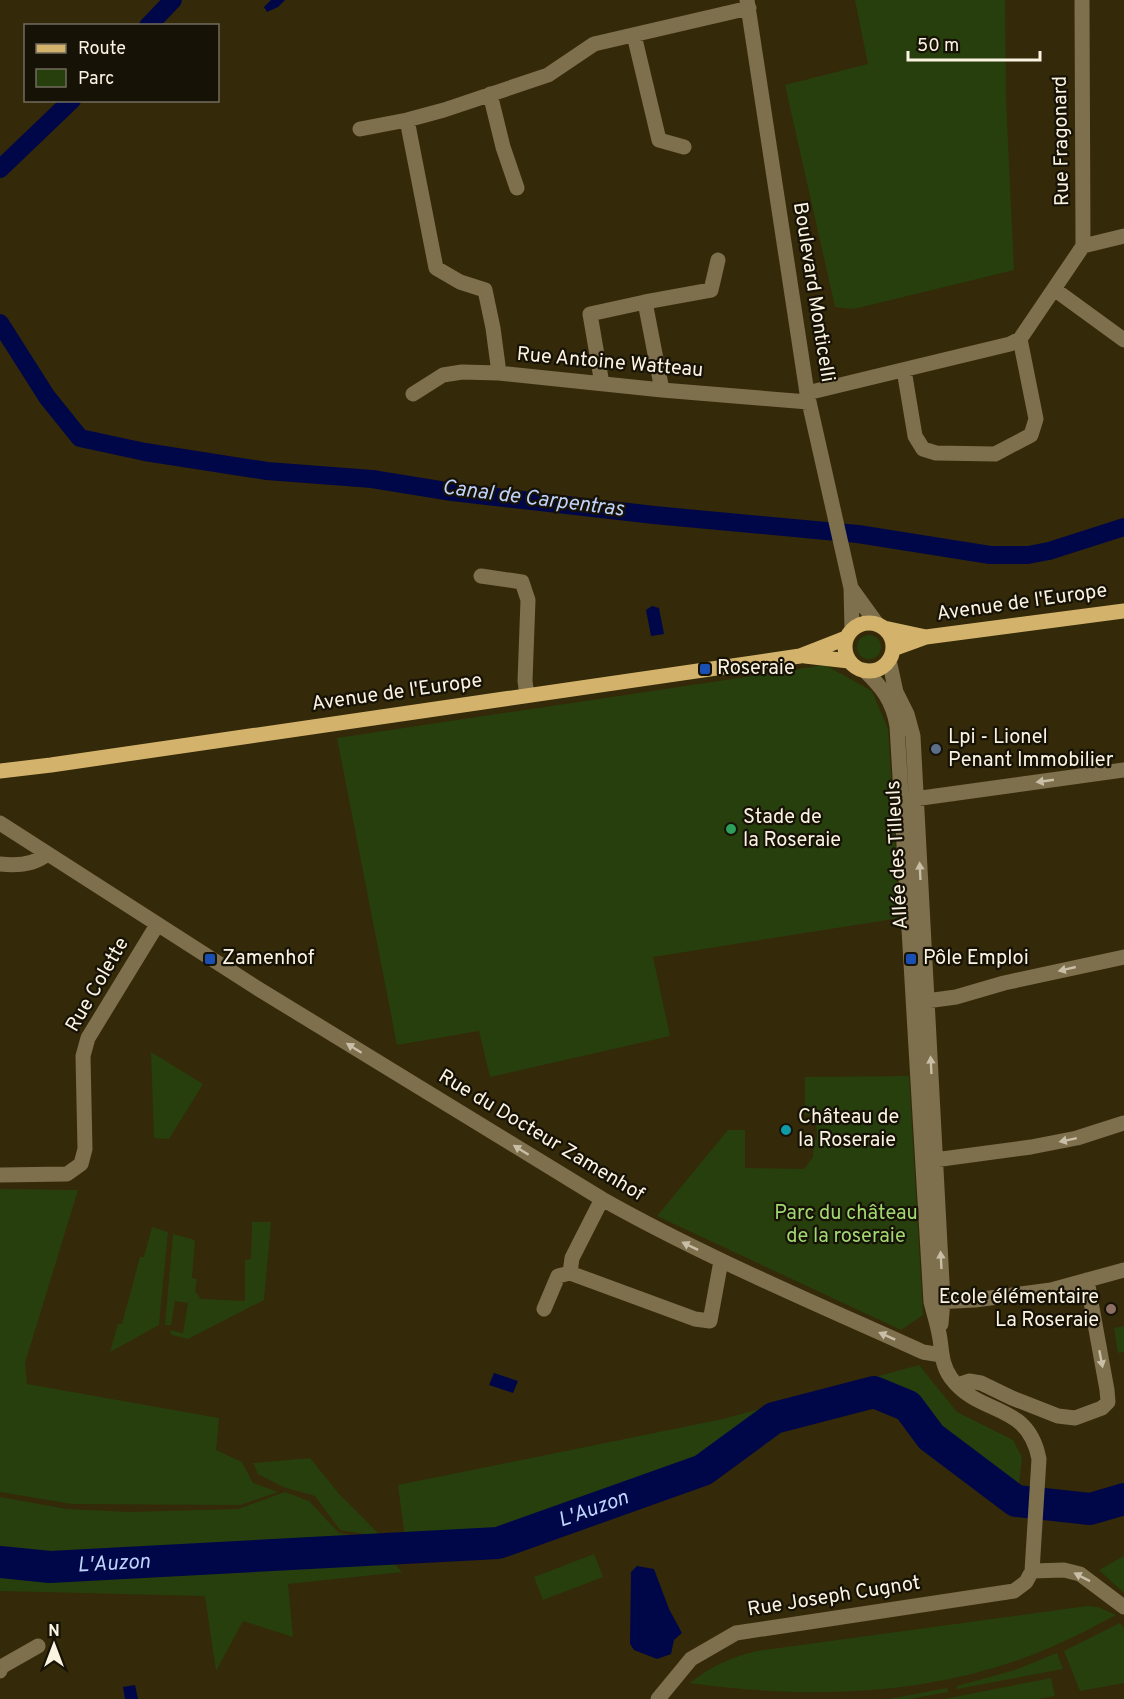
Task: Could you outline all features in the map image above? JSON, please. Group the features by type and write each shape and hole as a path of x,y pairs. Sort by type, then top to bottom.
{"main road":[{"name":"Avenue de l'Europe","path":"890,654 926,637 1124,611"},
{"path":"864,623 880,626 891,637 890,654 878,669 864,670 849,661 845,650 849,634 864,623"},
{"name":"Avenue de l'Europe","path":"880,626 926,637"},
{"name":"Avenue de l'Europe","path":"800,656 849,634"},
{"name":"Avenue de l'Europe","path":"0,771 800,656 849,661"}],"street":[{"name":"Rue Fragonard","path":"1082,0 1083,246"},
{"path":"360,129 407,120 548,75 594,45 748,4"},
{"name":"Boulevard Monticelli","path":"748,4 807,397 851,588 849,634"},
{"path":"634,35 659,140 684,147"},
{"path":"490,94 503,147 517,188"},
{"path":"407,120 436,268 460,282 485,290 499,373"},
{"path":"904,369 915,436 923,449 936,453 995,454 1032,435 1036,419 1020,339 1083,246 1124,236"},
{"path":"602,384 590,314 711,290 718,260"},
{"path":"1054,289 1124,340"},
{"path":"645,302 662,390"},
{"name":"Rue Antoine Watteau","path":"413,394 443,375 462,372 499,373 662,390 807,397 904,369 1010,344 1020,339"},
{"path":"482,576 522,582 528,600 525,681 527,695"},
{"name":"Boulevard Monticelli","path":"851,588 880,626"},
{"name":"Allée des Tilleuls","path":"890,654 896,693 907,714 913,736 909,800"},
{"name":"Allée des Tilleuls","path":"864,670 878,682 892,704 909,800 941,1347"},
{"path":"909,800 1124,770"},
{"name":"Rue du Docteur Zamenhof","path":"0,823 257,988 649,1226 923,1352 941,1347"},
{"path":"0,864 27,864 40,860 47,854"},
{"name":"Rue Colette","path":"0,1175 68,1174 81,1164 85,1149 83,1056 88,1038 157,925"},
{"path":"920,1001 956,997 1004,983 1124,957"},
{"path":"929,1161 1031,1147 1077,1138 1124,1122"},
{"path":"570,1273 572,1258 602,1199"},
{"path":"544,1309 558,1276 570,1273 695,1319 710,1321 721,1261"},
{"path":"937,1302 975,1300 1051,1290 1124,1270"},
{"path":"957,1386 969,1381 981,1383 1058,1416 1075,1418 1102,1408 1108,1402 1107,1390 1087,1280"},
{"path":"941,1347 950,1377 957,1386 977,1399 1016,1418 1029,1430 1036,1443 1039,1459 1032,1571 1064,1570 1080,1574 1124,1607"},
{"name":"Rue Joseph Cugnot","path":"658,1699 691,1659 736,1633 1014,1591 1026,1582 1032,1571"},
{"path":"0,1671 2,1667 38,1646"}],"green space":[{"path":"855,0 1005,0 1006,100 1014,270 854,309 835,307 785,85 868,64"},
{"path":"869,635 874,636 880,642 880,652 874,658 869,659 864,658 858,652 857,647 858,642 864,636"},
{"path":"825,665 872,691 888,729 900,918 653,957 670,1036 490,1077 479,1031 397,1045 337,738"},
{"path":"151,1052 203,1084 169,1139 154,1138"},
{"name":"Parc du château de la roseraie","path":"909,1076 923,1315 901,1330 657,1216 728,1130 745,1130 745,1168 804,1169 813,1157 814,1140 817,1139 816,1115 805,1115 805,1077"},
{"path":"0,1189 78,1190 25,1363 27,1384 219,1418 216,1450 242,1462 253,1483 278,1492 240,1505 72,1504 0,1492"},
{"path":"252,1222 271,1222 264,1300 188,1339 172,1335 169,1330 183,1333 188,1303 175,1301 171,1325 165,1325 173,1234 195,1240 192,1278 197,1279 195,1291 201,1299 245,1301 245,1260 251,1259"},
{"path":"152,1227 168,1232 159,1325 110,1352 118,1324 122,1324 140,1257 144,1257"},
{"path":"1124,1326 1124,1352 1118,1353 1114,1328"},
{"path":"919,1365 957,1412 1013,1440 1022,1457 1018,1494 938,1434 911,1400 875,1385 769,1414 701,1466 497,1538 405,1538 398,1485 723,1419"},
{"path":"310,1458 340,1495 382,1537 340,1530 315,1496 283,1487 258,1474 253,1463"},
{"path":"285,1492 309,1501 339,1533 371,1539 402,1572 288,1584 293,1637 243,1621 216,1671 205,1596 0,1591 0,1497 67,1509 129,1512 238,1509"},
{"path":"594,1554 603,1577 543,1600 534,1577"},
{"path":"1124,1556 1124,1593 1099,1570"},
{"path":"1087,1606 1098,1607 1116,1615 1037,1653 995,1668 952,1678 909,1686 822,1692 734,1688 690,1683 721,1663 757,1651"},
{"path":"1120,1623 1124,1628 1124,1683 1080,1691 1064,1651"},
{"path":"1057,1653 1063,1669 957,1689 957,1686 1015,1670"},
{"path":"1051,1678 1055,1696 1037,1699 944,1699"},
{"path":"947,1688 948,1692 910,1699 889,1699"}],"shaded area":[{"path":"271,0 285,0 278,7 267,12 264,7"},
{"path":"652,606 659,608 664,634 651,636 646,610"},
{"path":"494,1373 518,1381 513,1393 489,1385"},
{"path":"637,1566 654,1569 669,1609 682,1633 674,1640 671,1654 657,1659 634,1650 630,1644 631,1572"},
{"path":"135,1685 138,1699 125,1699 123,1687"}],"waterway":[{"name":"Canal de Carpentras","path":"150,24 173,0"},
{"name":"Canal de Carpentras","path":"0,169 70,102"},
{"name":"Canal de Carpentras","path":"0,323 47,397 80,438 145,452 267,471 372,479 452,492 654,515 858,534 990,555 1028,555 1049,551 1124,527"},
{"name":"L'Auzon","path":"0,1562 50,1567 498,1543 703,1470 774,1418 874,1392 908,1406 931,1437 1016,1501 1090,1509 1124,1499"}],"place":[{"name":"Roseraie","path":"705,669"},
{"name":"Lpi - Lionel Penant Immobilier","path":"936,749"},
{"name":"Stade de la Roseraie","path":"731,829"},
{"name":"Zamenhof","path":"210,959"},
{"name":"Pôle Emploi","path":"911,959"},
{"name":"Château de la Roseraie","path":"786,1130"},
{"name":"Ecole élémentaire La Roseraie","path":"1111,1309"}]}
